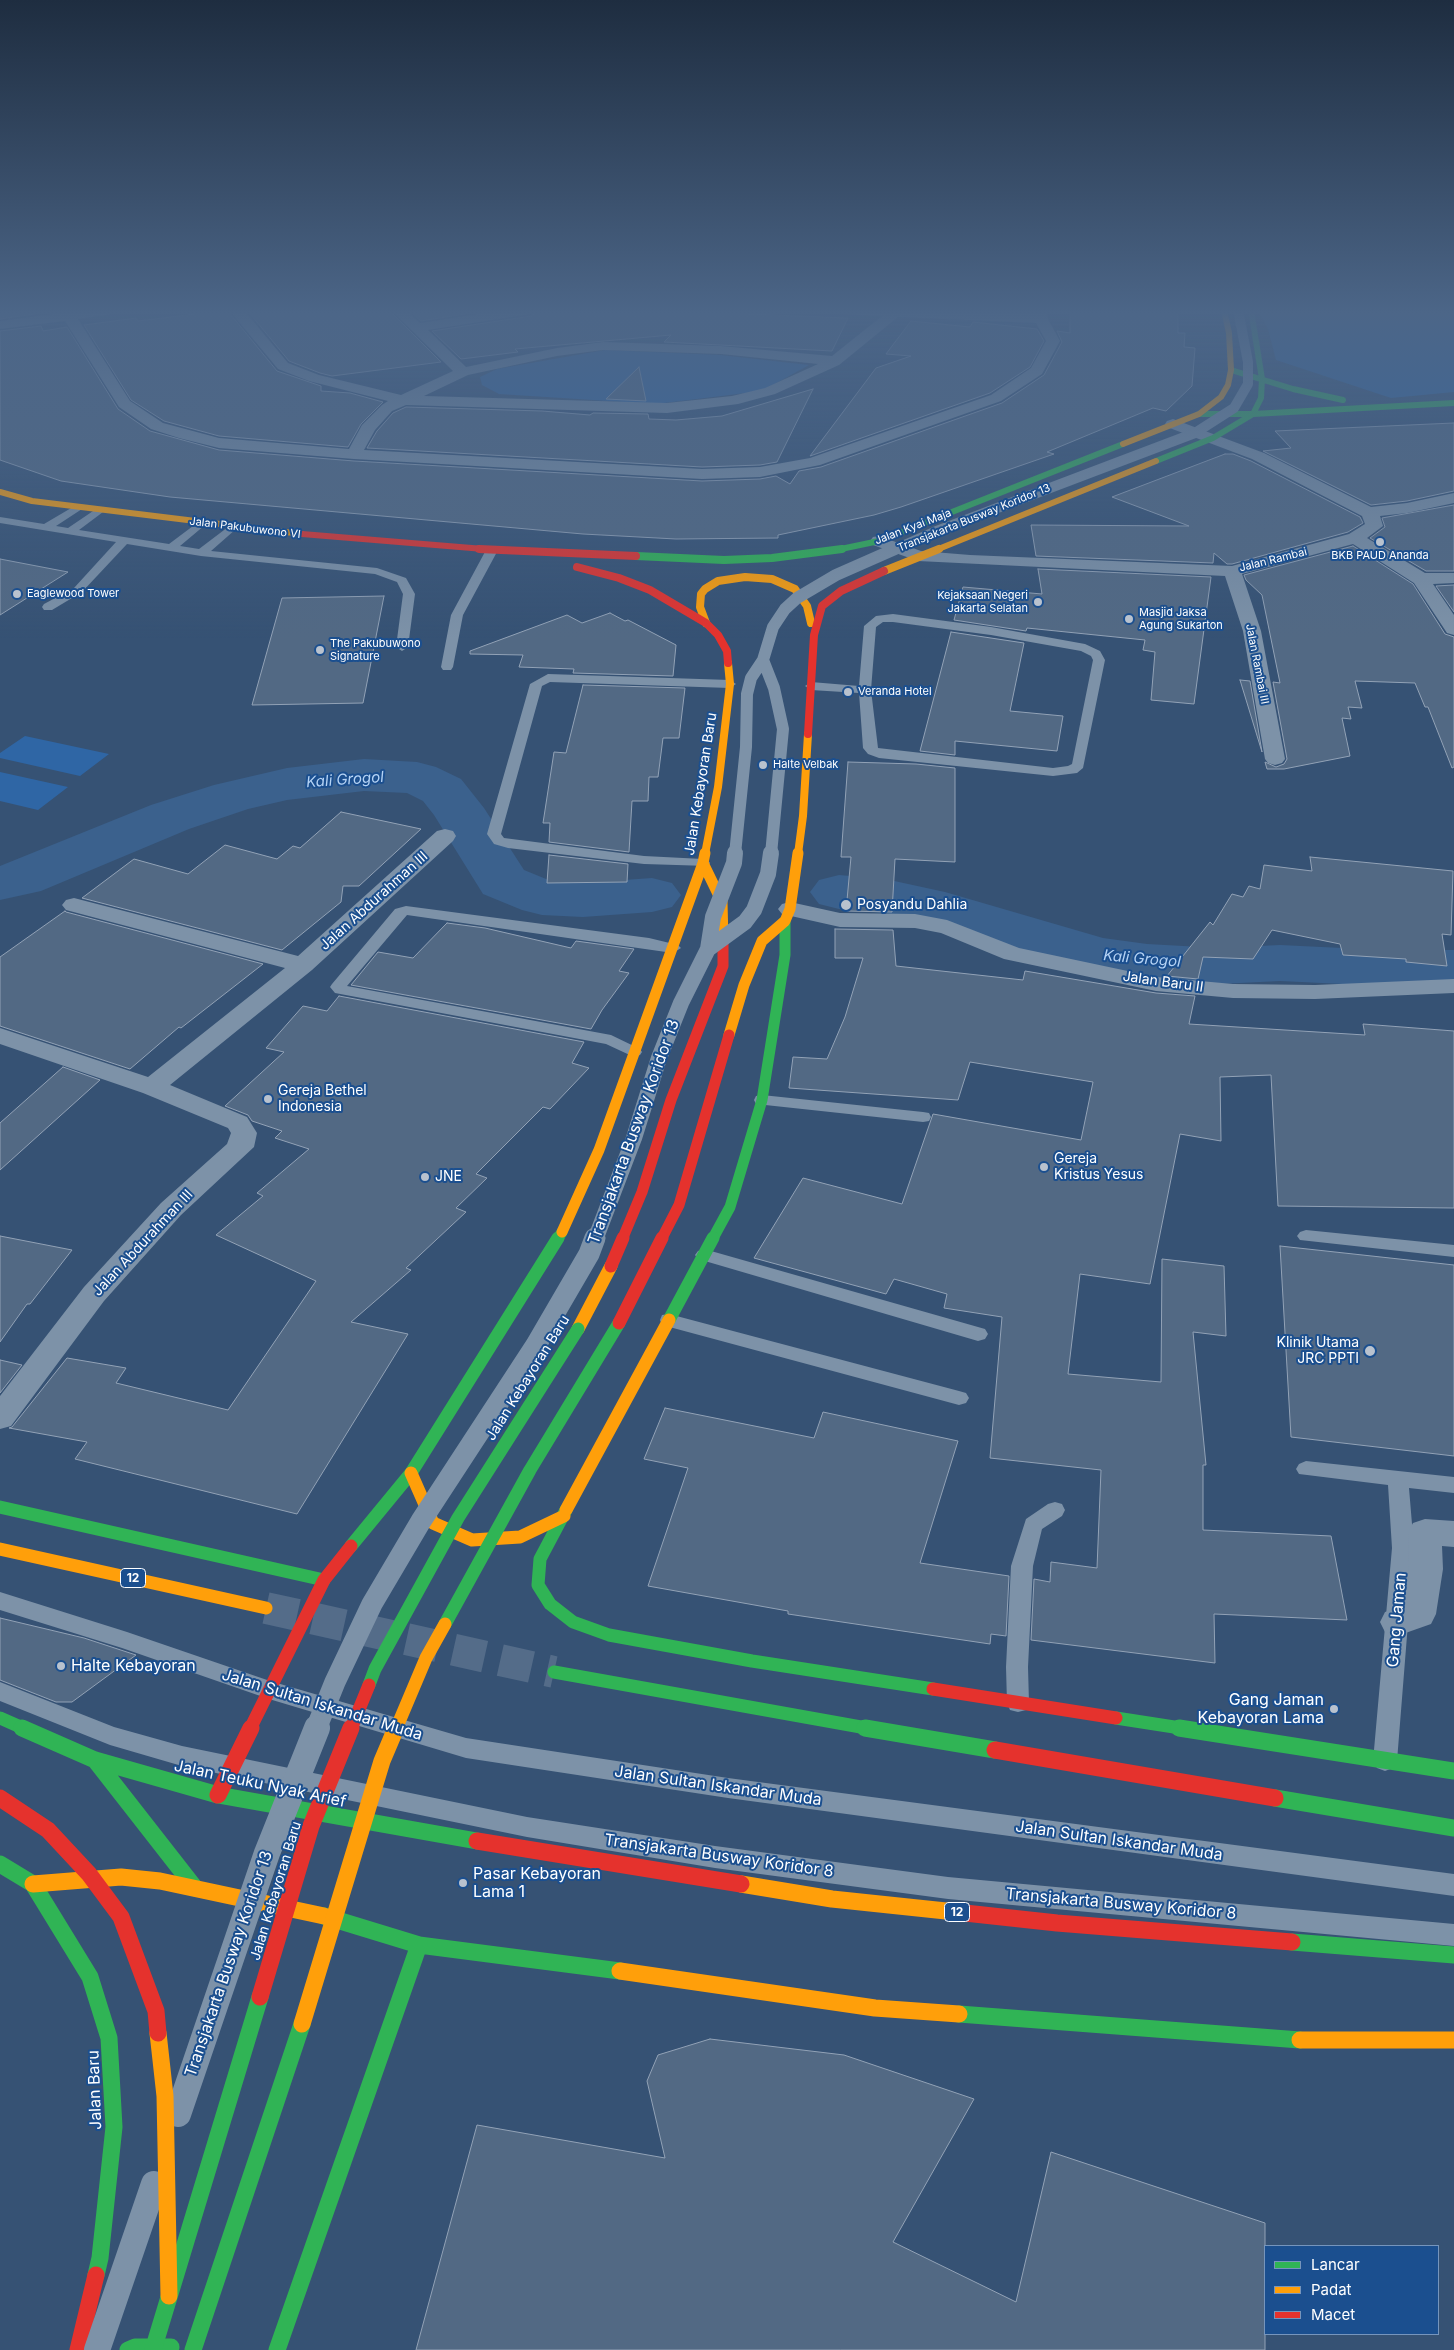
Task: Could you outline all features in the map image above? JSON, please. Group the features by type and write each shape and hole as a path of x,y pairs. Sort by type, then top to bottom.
{"main road":[{"name":"Jalan Kyai Maja","path":"492,550 657,559 733,560 810,555 879,541 1184,420"},
{"path":"1244,420 1213,438 918,556 849,587 826,601 819,612 814,634 803,816 788,915 785,955 762,1100 730,1207 540,1559 538,1585 550,1604 573,1622 609,1635 1018,1703 1385,1761 1454,1770"},
{"name":"Jalan Pakubuwono VI","path":"0,492 32,501 232,527 368,541 492,550"},
{"name":"Jalan Kebayoran Baru","path":"153,2350 311,1826 375,1669 458,1518 578,1329 617,1254 642,1192 672,1100 723,966 722,902 703,863 718,786 730,684 727,651 718,635 706,623 662,595 619,578 492,550"},
{"path":"706,623 700,608 701,594 705,589 726,578 763,577 790,586 800,594 807,606 814,634"},
{"path":"218,1795 324,1580 412,1473 559,1238 599,1150 703,863"},
{"path":"194,2350 295,2046 382,1761 434,1642 525,1478 627,1310 679,1205 744,984 762,941 788,915"},
{"path":"412,1473 433,1522 472,1540 520,1537 564,1516"},
{"path":"0,1507 324,1580"},
{"name":"12","path":"0,1549 266,1608"},
{"path":"554,1672 773,1713 1454,1828"},
{"name":"Jalan Teuku Nyak Arief","path":"0,1718 95,1760 218,1795 464,1840 832,1899 1057,1923 1132,1927 1454,1955"},
{"path":"95,1760 194,1888"},
{"path":"0,1798 48,1830 89,1874 121,1917 156,2011 165,2096 169,2296"},
{"name":"Jalan Baru","path":"0,1864 33,1884 90,1978 109,2038 114,2127 100,2258 78,2350"},
{"path":"33,1884 121,1877 160,1881 336,1919 419,1945 704,1982 875,2008 1293,2040 1454,2040"},
{"path":"276,2350 419,1945"},
{"path":"128,2350 135,2347 164,2346 188,2350"}],"street":[{"path":"148,420 158,426 219,443 354,454 702,474 760,472 814,462 934,420"},
{"path":"354,454 368,428 376,420"},
{"path":"1173,424 1258,456 1368,512 1407,508 1454,498"},
{"name":"Jalan Rambai","path":"879,541 918,556 970,560 1232,571 1355,538 1374,526 1374,520 1368,512"},
{"path":"1355,538 1421,579 1454,629"},
{"name":"Jalan Rambai III","path":"1232,571 1252,631 1275,759"},
{"path":"1421,579 1454,578"},
{"name":"Jalan Abdurahman III","path":"152,1087 303,965 445,836"},
{"path":"74,904 303,965"},
{"name":"Jalan Baru II","path":"788,915 840,920 915,920 947,927 1012,954 1156,984 1233,991 1270,992 1382,990 1454,986"},
{"name":"Jalan Abdurahman III","path":"0,1036 152,1087 238,1123 244,1133 240,1147 172,1210 94,1294 0,1418"},
{"path":"1397,1622 1419,1614 1426,1569 1425,1532 1454,1534"}],"lane":[{"name":"Transjakarta Busway Koridor 13","path":"97,2350 267,1853 335,1682 372,1604 421,1521 536,1345 589,1254 634,1138 659,1058 681,1003 708,949 713,918 734,863 746,747 746,694 752,678 763,660 774,627 785,609 813,588 836,575 934,532 1195,433 1216,420"},
{"path":"45,528 78,507"},
{"path":"69,532 100,510"},
{"path":"0,520 201,553 377,571 402,580 409,594 402,646"},
{"path":"171,548 201,523"},
{"path":"201,553 232,527"},
{"path":"48,607 78,590 124,541"},
{"path":"447,667 457,615 492,550"},
{"path":"893,618 991,631 1086,648 1096,654 1099,660 1078,765 1072,770 1062,772 879,754 870,748 864,690 870,626 880,619 893,618"},
{"name":"Transjakarta Busway Koridor 13","path":"708,949 745,922 754,910 772,858 783,729 774,688 763,660"},
{"path":"703,863 644,860 508,844 499,841 494,834 536,684 548,678 730,684"},
{"path":"812,686 864,690"},
{"path":"634,1052 611,1040 341,990 338,987 400,912 406,910 640,941 673,948"},
{"path":"762,1100 923,1117"},
{"path":"1306,1236 1454,1251"},
{"path":"704,1255 978,1334"},
{"path":"669,1320 959,1398"},
{"path":"1306,1469 1454,1485"},
{"name":"Gang Jaman","path":"1385,1761 1403,1548 1398,1479"},
{"path":"1018,1703 1017,1667 1022,1566 1033,1525 1055,1510"},
{"name":"Jalan Sultan Iskandar Muda","path":"0,1601 127,1641 269,1690 466,1748 748,1791 1454,1885"},
{"name":"Transjakarta Busway Koridor 8","path":"0,1691 110,1736 232,1767 527,1827 715,1857 948,1888 1454,1935"}],"shaded area":[{"path":"25,736 109,754 80,776 0,758 0,753"},
{"path":"0,772 68,787 38,810 0,801"}],"building":[{"path":"0,420 134,420 150,431 219,450 354,461 702,481 760,479 776,476 790,484 799,471 821,467 955,420 1125,420 1047,452 1054,454 874,515 778,535 778,538 676,539 583,534 170,497 61,481 0,460"},
{"path":"162,420 365,420 348,447 219,436"},
{"path":"387,420 798,420 777,462 760,465 702,467 367,448 377,431"},
{"path":"837,420 914,420 810,456"},
{"path":"1454,423 1454,491 1407,501 1371,505 1263,451 1291,448 1275,431"},
{"path":"1225,454 1233,454 1251,461 1360,517 1363,523 1348,532 1232,564 1227,564 1214,553 1213,563 1036,556 1031,525 1189,526 1112,497"},
{"path":"1454,505 1454,571 1426,571 1370,538 1385,527 1382,518"},
{"path":"1353,546 1413,584 1445,634 1454,637 1454,767 1452,768 1428,707 1425,707 1415,683 1355,681 1362,708 1348,707 1351,719 1342,718 1350,756 1284,769 1267,769 1265,762 1276,767 1284,764 1287,759 1273,682 1280,683 1262,595 1246,580 1244,575"},
{"name":"Eaglewood Tower","path":"0,559 68,572 0,615"},
{"path":"1038,569 1211,577 1194,704 1151,700 1155,652 1143,650 1145,640 1027,628 1026,631 954,620 963,587 1042,594"},
{"path":"1454,585 1454,612 1436,586"},
{"name":"The Pakubuwono Signature","path":"384,596 363,703 252,705 282,598"},
{"path":"610,613 625,621 628,620 676,645 673,676 573,673 574,669 519,667 523,655 470,654 470,651 567,615 582,623"},
{"path":"951,632 1024,643 1010,711 1063,716 1057,751 955,741 955,755 920,751"},
{"path":"1240,680 1250,681 1262,752"},
{"path":"583,685 685,688 679,738 663,738 658,777 649,777 648,801 632,801 629,852 549,842 550,823 543,823 554,752 566,753"},
{"path":"848,762 916,764 955,768 955,862 895,859 892,912 846,911 851,857 841,857"},
{"path":"341,812 421,829 359,886 343,886 341,902 282,950 82,898 134,859 188,874 225,845 277,859 293,846 300,848"},
{"path":"549,855 628,864 627,882 547,883"},
{"path":"1310,857 1453,871 1451,935 1442,934 1447,966 1406,962 1406,959 1343,955 1340,944 1272,930 1253,959 1203,957 1198,979 1167,976 1210,922 1213,925 1232,894 1243,897 1249,886 1260,889 1264,865 1312,871"},
{"path":"65,911 263,964 181,1028 179,1027 130,1069 0,1026 0,957"},
{"path":"447,923 485,928 571,948 576,941 634,949 619,971 629,973 602,1010 591,1029 351,985 378,952 413,958"},
{"path":"835,929 893,930 896,966 1023,980 1025,971 1156,993 1195,996 1189,1024 1365,1035 1363,1024 1454,1031 1454,1208 1278,1206 1271,1075 1220,1077 1221,1141 1180,1134 1150,1284 1080,1274 1068,1374 1161,1382 1162,1259 1224,1266 1226,1336 1193,1332 1206,1465 1203,1465 1203,1530 1331,1536 1347,1620 1214,1614 1215,1663 1031,1640 1034,1579 1050,1582 1051,1562 1097,1568 1101,1470 990,1458 1002,1317 944,1308 947,1294 894,1279 886,1294 754,1258 803,1178 902,1204 933,1114 1081,1140 1093,1082 970,1062 958,1100 789,1088 793,1057 827,1059 845,1017 863,958 835,958"},
{"path":"339,996 584,1042 572,1063 589,1068 550,1109 543,1107 476,1174 487,1178 456,1208 466,1212 406,1268 411,1270 351,1322 408,1334 297,1514 75,1459 87,1442 9,1428 12,1427 67,1358 126,1368 116,1383 228,1410 316,1281 216,1235 263,1196 257,1193 309,1149 275,1138 282,1131 252,1121 248,1115 225,1106 284,1052 266,1048 303,1006 327,1011"},
{"path":"63,1067 100,1080 0,1170 0,1123"},
{"path":"0,1236 72,1250 30,1304 27,1304 0,1342"},
{"name":"Klinik Utama JRC PPTI","path":"1280,1246 1454,1265 1454,1456 1291,1437"},
{"path":"0,1360 22,1365 0,1393"},
{"path":"665,1408 814,1438 823,1412 958,1441 920,1563 1009,1576 1006,1636 991,1634 990,1644 788,1614 788,1611 648,1586 688,1468 644,1459"},
{"name":"Halte Kebayoran","path":"0,1618 84,1638 136,1655 72,1702 56,1702 0,1680"},
{"path":"710,2039 844,2055 974,2099 893,2242 1016,2302 1051,2152 1265,2223 1265,2350 416,2350 477,2125 665,2158 647,2081 658,2055"}],"waterway":[{"name":"Kali Grogol","path":"0,883 21,879 170,817 233,796 287,784 364,775 417,778 442,790 457,808 503,882 542,898 583,900 652,895"},
{"name":"Kali Grogol","path":"839,892 885,896 945,909 1096,955 1147,962 1220,966 1280,963 1384,968 1454,968"}],"tunnel":[{"path":"266,1608 554,1672"}],"traffic: fast":[{"path":"1156,461 1213,438 1244,420"},
{"path":"636,556 724,560 772,558 827,552 879,541 1123,444"},
{"path":"669,1320 730,1207 762,1100 785,955 785,921"},
{"path":"351,1546 411,1473 562,1232"},
{"path":"445,1624 530,1470 619,1323"},
{"path":"369,1685 375,1669 458,1518 578,1329"},
{"path":"0,1507 324,1580"},
{"path":"566,1510 540,1559 538,1585 550,1604 573,1622 609,1635 752,1661 933,1689"},
{"path":"554,1672 753,1709 995,1750"},
{"path":"0,1718 95,1760 218,1795 477,1841"},
{"path":"1116,1718 1454,1771"},
{"path":"95,1760 195,1888"},
{"path":"1275,1798 1454,1828"},
{"path":"0,1864 33,1884 90,1977 109,2038 114,2127 100,2258 96,2275"},
{"path":"324,1916 419,1945 620,1971"},
{"path":"1292,1942 1454,1955"},
{"path":"277,2350 419,1945"},
{"path":"153,2350 260,1997"},
{"path":"959,2014 1300,2040"},
{"path":"193,2350 302,2024"},
{"path":"128,2350 135,2347 171,2347"}],"traffic: slow":[{"path":"1123,444 1185,420"},
{"path":"884,571 1156,461"},
{"path":"0,492 32,501 302,534"},
{"path":"706,623 700,607 701,594 705,589 718,581 745,577 772,579 795,589 807,606 811,623"},
{"path":"723,941 722,902 703,863 718,787 730,684 728,663"},
{"path":"729,1035 744,985 762,941 785,921 790,909 803,816 808,734"},
{"path":"562,1232 599,1150 703,863"},
{"path":"578,1329 611,1266"},
{"path":"566,1510 669,1320"},
{"path":"411,1473 433,1523 472,1540 520,1537 564,1516"},
{"path":"0,1549 266,1608"},
{"path":"302,2024 382,1761 426,1658 445,1624"},
{"path":"33,1884 121,1877 160,1881 324,1916"},
{"path":"741,1884 832,1899 965,1913"},
{"path":"620,1971 875,2008 959,2014"},
{"path":"158,2033 165,2096 169,2296"},
{"path":"1300,2040 1454,2040"}],"traffic: jam":[{"path":"302,534 492,550 636,556"},
{"path":"577,567 619,578 650,590 706,623 718,635 727,651 728,663"},
{"path":"808,734 814,635 822,606 841,591 884,571"},
{"path":"611,1266 642,1192 671,1100 723,966 723,941"},
{"path":"619,1323 679,1205 729,1035"},
{"path":"218,1795 324,1580 351,1546"},
{"path":"260,1997 311,1826 369,1685"},
{"path":"933,1689 1116,1718"},
{"path":"995,1750 1275,1798"},
{"path":"0,1798 48,1830 89,1874 121,1917 156,2011 158,2033"},
{"path":"477,1841 741,1884"},
{"path":"965,1913 1057,1923 1292,1942"},
{"path":"78,2350 96,2275"}],"place":[{"name":"BKB PAUD Ananda","path":"1380,542"},
{"name":"Eaglewood Tower","path":"17,594"},
{"name":"Kejaksaan Negeri Jakarta Selatan","path":"1038,602"},
{"name":"Masjid Jaksa Agung Sukarton","path":"1129,619"},
{"name":"The Pakubuwono Signature","path":"320,650"},
{"name":"Veranda Hotel","path":"848,692"},
{"name":"Halte Velbak","path":"763,765"},
{"name":"Posyandu Dahlia","path":"846,905"},
{"name":"Gereja Bethel Indonesia","path":"268,1099"},
{"name":"Gereja Kristus Yesus","path":"1044,1167"},
{"name":"JNE","path":"425,1177"},
{"name":"Klinik Utama JRC PPTI","path":"1370,1351"},
{"name":"Halte Kebayoran","path":"61,1666"},
{"name":"Gang Jaman Kebayoran Lama","path":"1334,1709"},
{"name":"Pasar Kebayoran Lama 1","path":"463,1883"}]}
